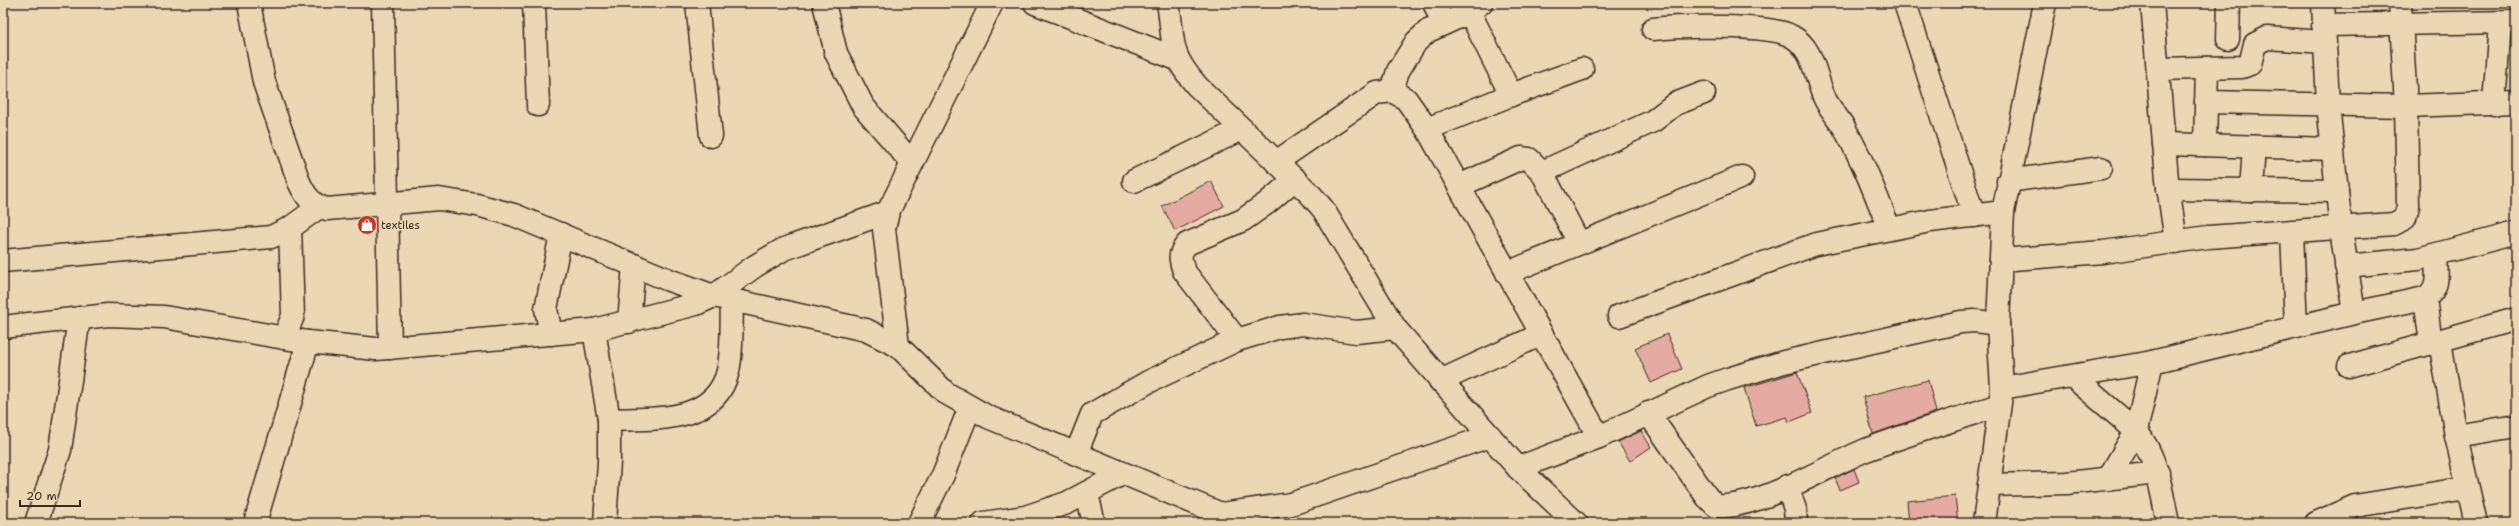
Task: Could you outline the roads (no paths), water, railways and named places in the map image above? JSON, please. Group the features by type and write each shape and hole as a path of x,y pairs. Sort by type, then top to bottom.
{"street":[{"path":"249,3 256,46 269,96 299,182 305,194 319,207 327,209 439,199 457,201 514,215 634,265 723,299 866,330 898,346 946,393 970,407 1122,474 1227,518 1291,504 1490,436"},
{"path":"383,3 389,203 390,348"},
{"path":"534,3 538,105"},
{"path":"697,3 711,136"},
{"path":"824,3 836,53 862,106 912,163"},
{"path":"898,346 884,229 888,212 992,3"},
{"path":"1035,3 1178,58"},
{"path":"1168,3 1172,45 1181,67 1197,86 1295,179 1323,209 1395,328 1518,468 1576,523"},
{"path":"1434,3 1443,24"},
{"path":"1905,3 1974,216"},
{"path":"1984,523 2001,397 1998,324 2003,212 2008,180 2045,3"},
{"path":"2152,3 2168,189 2176,242"},
{"path":"2228,38 2229,3"},
{"path":"2323,3 2323,34 2328,104 2341,230 2354,313"},
{"path":"1392,91 1398,71 1416,42 1428,31 1475,7 1511,94"},
{"path":"2158,69 2242,67 2250,64 2255,44 2267,38 2323,34 2401,13 2508,22 2494,104"},
{"path":"2001,260 2102,252 2176,242 2341,230 2394,224 2405,218 2408,206 2406,106 2401,13"},
{"path":"1653,29 1675,26 1764,29 1792,36 1804,46 1826,101 1846,130 1867,170 1889,228"},
{"path":"2205,146 2207,68"},
{"path":"1427,129 1511,94 1582,69"},
{"path":"1276,162 1377,93 1392,91 1406,99 1427,129 1599,437"},
{"path":"1542,172 1653,121 1675,104 1704,92"},
{"path":"2206,102 2406,106 2516,102"},
{"path":"1134,181 1242,129"},
{"path":"2164,144 2333,150"},
{"path":"2251,190 2254,147"},
{"path":"1459,186 1521,158 1529,159 1542,172 1579,244"},
{"path":"2008,180 2101,168"},
{"path":"1507,273 1742,177"},
{"path":"1237,340 1184,271 1179,258 1181,250 1187,244 1243,220 1267,203 1295,179"},
{"path":"2168,189 2337,191"},
{"path":"3,261 271,237 290,228 319,207"},
{"path":"3,327 108,315 164,317 308,342 376,349 594,330 723,299 770,256 888,212"},
{"path":"1619,316 1816,244 1889,228 2003,212"},
{"path":"284,338 293,316 290,228"},
{"path":"2292,233 2296,327"},
{"path":"2346,266 2418,259 2516,233"},
{"path":"551,334 546,309 561,234"},
{"path":"1648,413 1707,497 1716,506 1728,507 1787,486 1899,438 2001,397 2073,377 2152,362 2354,313 2425,298 2434,292 2437,284 2436,255"},
{"path":"629,322 634,265"},
{"path":"2425,298 2476,523"},
{"path":"609,420 675,416 707,405 718,396 728,370 723,299"},
{"path":"36,523 60,450 79,318"},
{"path":"2349,366 2516,319"},
{"path":"1518,468 1599,437 1708,386 1784,362 1961,322 1975,321 1998,324"},
{"path":"1076,454 1092,414 1148,382 1237,340 1280,327 1303,324 1356,332 1395,328"},
{"path":"594,330 609,420 610,462 605,523"},
{"path":"1440,380 1542,334"},
{"path":"255,523 308,342"},
{"path":"2108,479 2136,431 2152,362"},
{"path":"2073,377 2136,431 2147,446 2158,473 2168,523"},
{"path":"919,523 944,475 970,407"},
{"path":"2456,436 2516,426"},
{"path":"1988,486 2067,483 2158,473"},
{"path":"982,523 1025,517 1087,494 1122,474"},
{"path":"1787,486 1795,509 1796,523"},
{"path":"2316,523 2355,506 2467,488"},
{"path":"1087,494 1094,523"}],"place":[{"name":"textiles","path":"367,225"}]}
